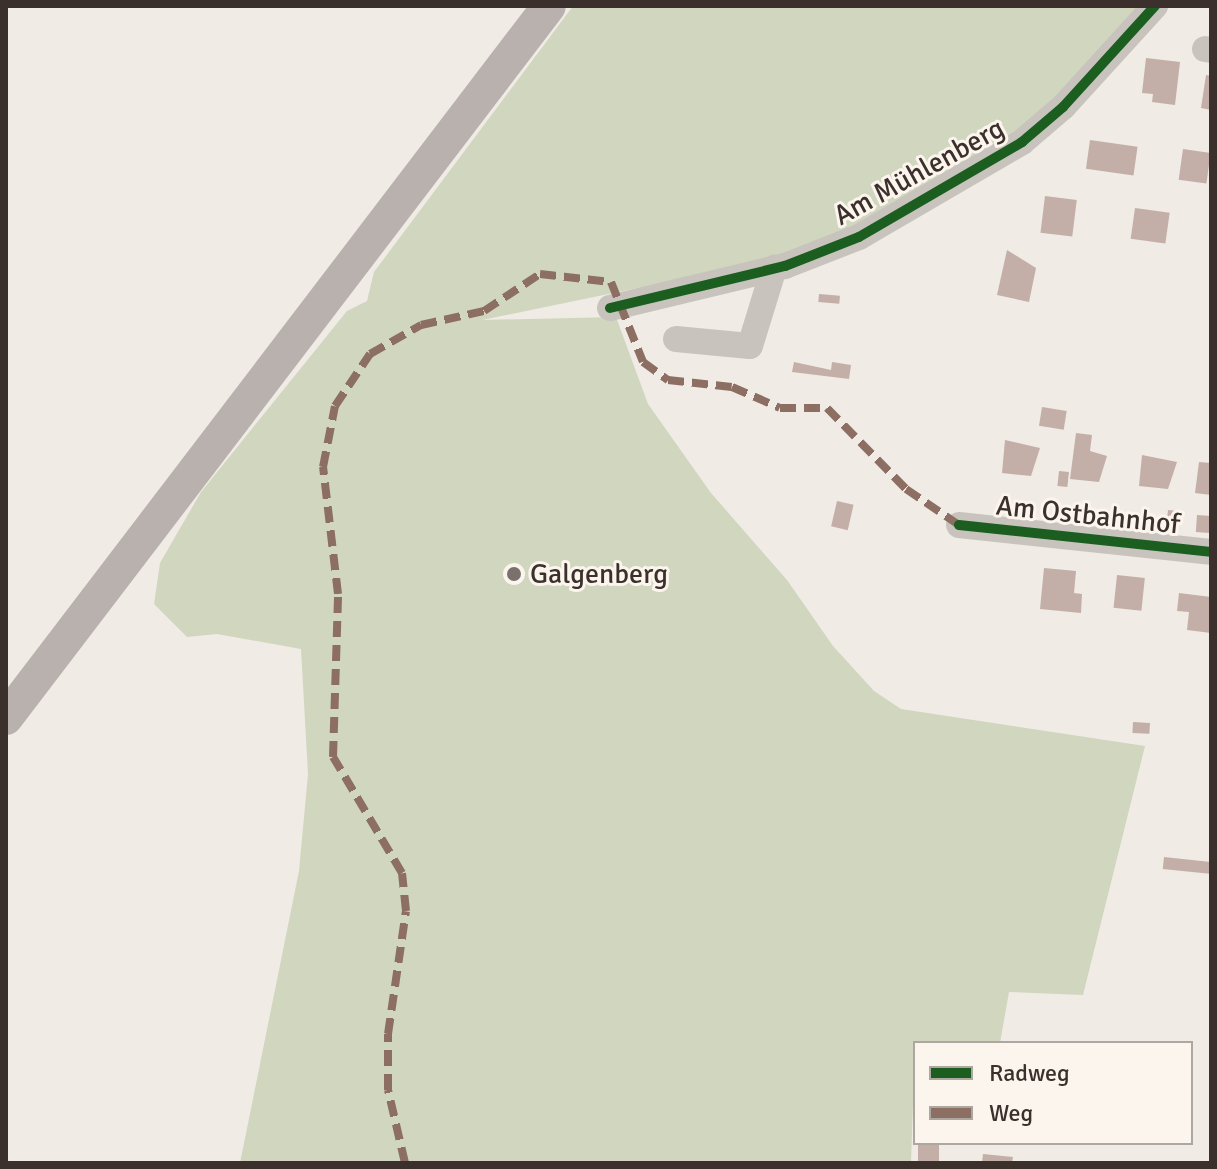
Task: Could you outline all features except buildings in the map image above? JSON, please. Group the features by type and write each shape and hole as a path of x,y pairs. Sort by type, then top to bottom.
{"main road":[{"path":"6,718 549,6"}],"street":[{"name":"Am Mühlenberg","path":"610,308 774,268 859,237 1022,142 1155,6"},
{"path":"676,339 750,346 774,268"},
{"name":"Am Ostbahnhof","path":"959,525 1211,552"}],"green space":[{"path":"573,6 1145,6 1018,134 857,225 782,258 482,320 616,317 648,404 711,493 787,580 833,646 874,691 901,709 1145,746 1083,995 1009,992 1000,1041 913,1041 911,1163 240,1163 299,871 308,774 301,649 217,634 187,637 154,604 160,563 201,492 347,311 367,301 374,272"}],"marked path":[{"path":"405,1163 388,1090 388,1034 406,911 402,873 333,757 338,594 323,467 335,406 370,354 421,325 484,311 540,274 611,282 643,362 668,380 732,387 780,408 827,408 906,489 959,525"}],"cycle path":[{"path":"610,308 785,266 859,237 1022,142 1063,107 1155,6"},
{"path":"959,525 1211,552"}],"place":[{"name":"Galgenberg","path":"514,574"}]}
